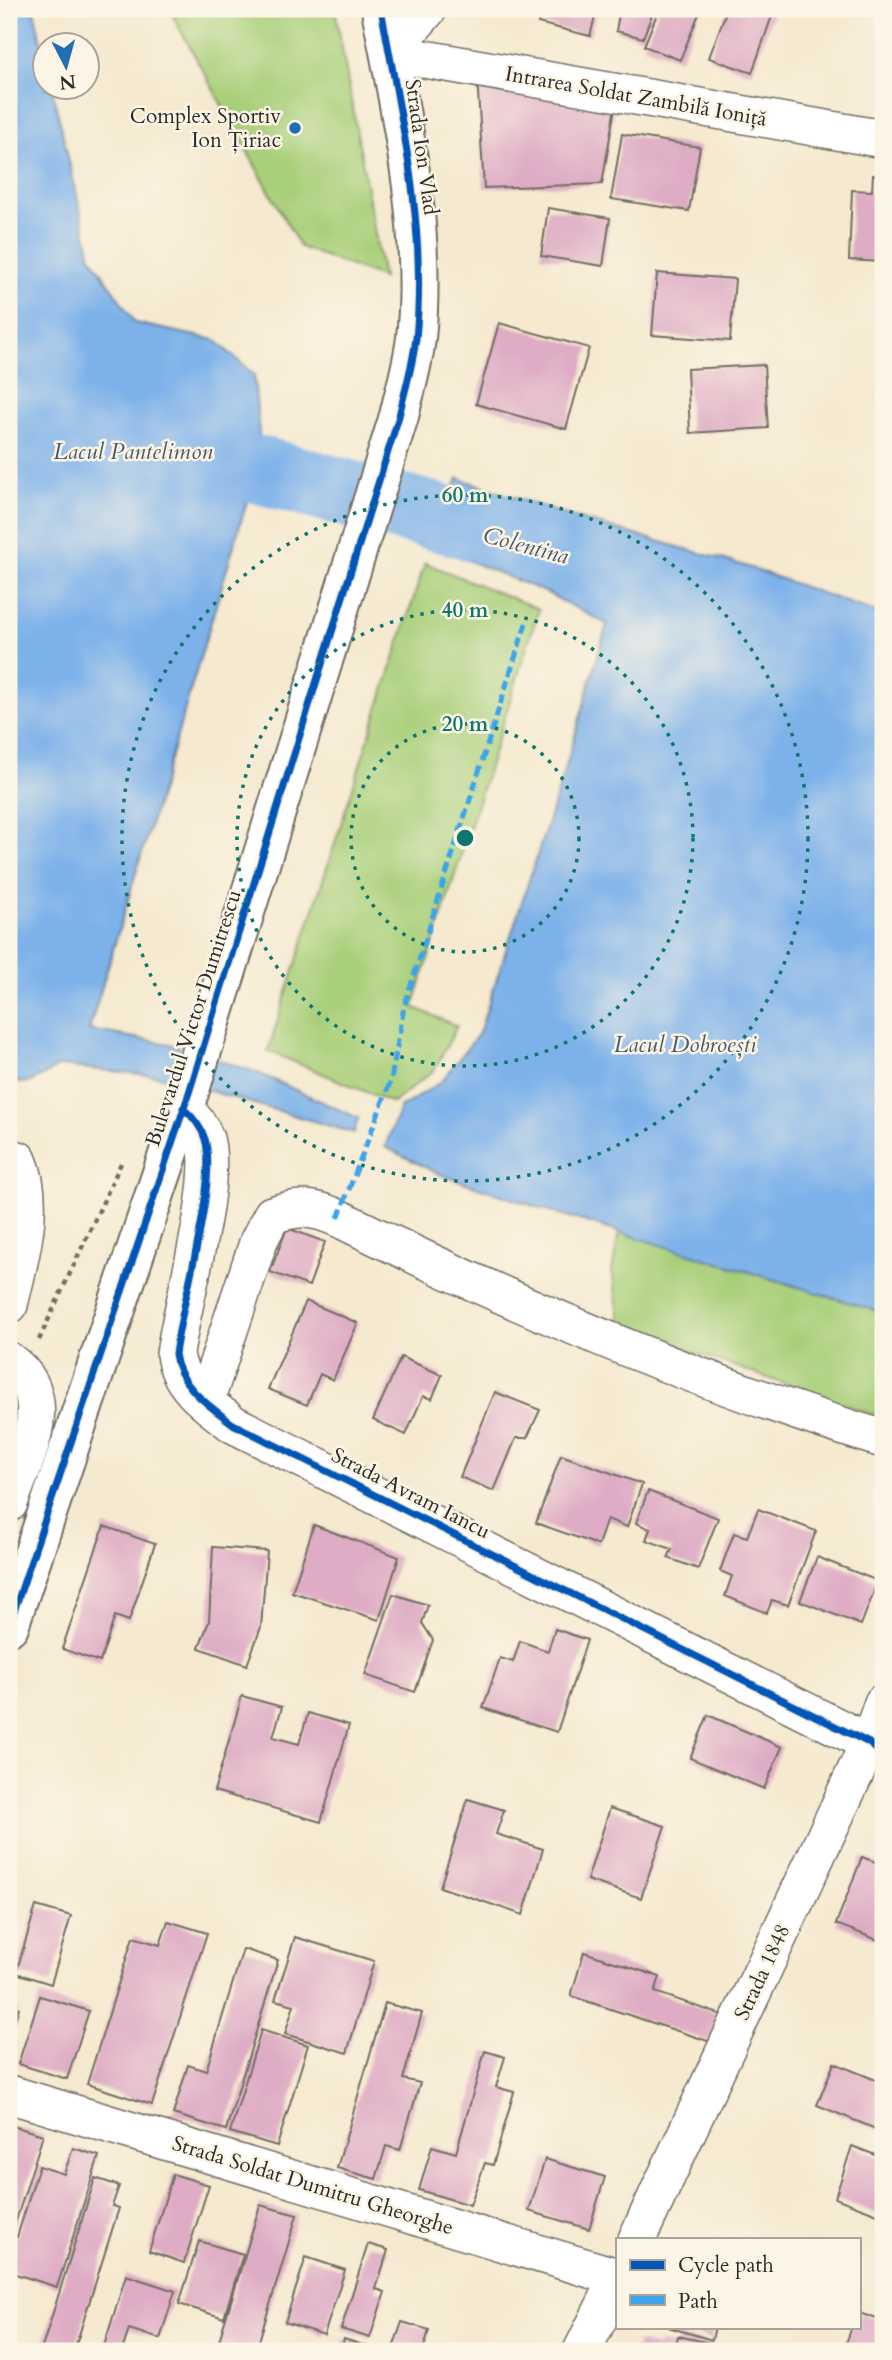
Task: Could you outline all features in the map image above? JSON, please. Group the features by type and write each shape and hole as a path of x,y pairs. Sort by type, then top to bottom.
{"street":[{"name":"Strada Ion Vlad","path":"382,9 414,206 419,269 416,339 399,416"},
{"path":"390,53 428,9"},
{"name":"Intrarea Soldat Zambilă Ioniță","path":"390,53 883,139"},
{"name":"Bulevardul Victor Dumitrescu","path":"9,1626 185,1103 399,416"},
{"name":"Strada Avram Iancu","path":"185,1103 205,1138 208,1157 175,1354 177,1369 205,1402 233,1424 876,1749"},
{"path":"9,1157 18,1160 24,1175 26,1196 20,1257 9,1305"},
{"path":"205,1402 259,1240 272,1215 296,1206 316,1209 338,1218 563,1321 699,1376 883,1439"},
{"path":"9,1503 34,1429 37,1405 17,1367"},
{"name":"Strada 1848","path":"637,2238 876,1749 883,1703"},
{"name":"Strada Soldat Dumitru Gheorghe","path":"9,2094 616,2279"},
{"path":"582,2351 616,2281"}],"path":[{"path":"17,1367 124,1157"}],"green space":[{"name":"Complex Sportiv Ion Țiriac","path":"169,9 335,9 383,278 300,247"},
{"path":"425,563 539,609 413,1007 457,1026 435,1069 393,1103 268,1051"},
{"path":"883,1141 883,1418 621,1327 612,1271 619,1231 591,1177"}],"water":[{"name":"Lacul Pantelimon","path":"9,9 34,9 39,32 32,32 32,102 55,102 91,256 135,323 215,340 254,375 260,446 361,463 347,512 248,498 89,1030 170,1044 258,1073 358,1118 354,1133 159,1076 60,1066 31,1082 9,1083"},
{"name":"Lacul Dobroești","path":"458,478 569,516 742,565 883,615 883,1313 537,1207 439,1174 385,1147 400,1108 441,1082 479,1033 565,770 607,624 545,592 433,546"}],"building":[{"path":"541,9 597,9 590,36 538,23"},
{"path":"620,9 654,9 643,38 616,31"},
{"path":"659,9 701,9 680,60 644,46"},
{"path":"727,9 763,9 773,13 752,73 709,58"},
{"path":"477,76 616,101 602,184 484,188"},
{"path":"622,134 700,147 689,211 611,199"},
{"path":"873,175 883,175 883,262 849,260 852,190 872,191"},
{"path":"548,208 610,218 603,266 541,256"},
{"path":"657,273 735,279 730,341 652,335"},
{"path":"499,323 589,348 566,429 476,404"},
{"path":"764,365 768,428 690,433 687,369"},
{"path":"287,1228 325,1242 309,1286 270,1272"},
{"path":"306,1301 358,1323 333,1380 320,1374 307,1405 268,1389"},
{"path":"401,1357 442,1375 432,1399 423,1396 406,1435 373,1420"},
{"path":"495,1392 540,1410 527,1438 516,1438 494,1491 460,1477"},
{"path":"561,1455 642,1484 627,1527 607,1519 598,1545 536,1523"},
{"path":"648,1491 718,1518 698,1569 668,1558 672,1549 646,1540 650,1529 636,1523"},
{"path":"758,1509 816,1531 788,1605 772,1600 767,1613 725,1596 732,1576 720,1571 734,1533 747,1537"},
{"path":"314,1525 399,1557 379,1620 292,1592"},
{"path":"104,1526 155,1544 129,1621 115,1616 100,1662 62,1649"},
{"path":"213,1547 267,1551 261,1627 247,1665 199,1648 209,1621"},
{"path":"817,1557 878,1581 861,1625 800,1601"},
{"path":"393,1594 428,1605 422,1623 433,1640 415,1692 365,1675"},
{"path":"555,1629 587,1640 557,1732 483,1708 500,1658 513,1662 520,1641 548,1651"},
{"path":"242,1696 282,1707 273,1737 299,1744 308,1713 349,1725 321,1822 214,1791"},
{"path":"708,1715 782,1747 764,1789 690,1758"},
{"path":"468,1799 504,1810 496,1834 543,1849 523,1915 440,1887"},
{"path":"610,1808 665,1826 641,1898 587,1880"},
{"path":"862,1857 883,1865 883,1942 836,1924"},
{"path":"36,1906 71,1916 51,1984 16,1973"},
{"path":"168,1921 207,1933 152,2105 87,2084 133,1937 160,1945"},
{"path":"295,1937 374,1961 347,2053 285,2034 294,2005 275,2000"},
{"path":"243,1949 278,1960 226,2130 173,2114 188,2065 206,2071"},
{"path":"584,1952 660,1977 655,1992 725,2016 711,2042 571,1996"},
{"path":"40,1996 89,2011 67,2079 18,2064"},
{"path":"385,2003 422,2013 403,2079 420,2083 400,2150 386,2146 376,2179 337,2168"},
{"path":"9,2005 19,2008 9,2038"},
{"path":"261,2030 308,2045 277,2146 230,2132"},
{"path":"485,2051 505,2057 496,2087 514,2092 493,2165 485,2163 470,2205 419,2190 432,2146 456,2153"},
{"path":"834,2063 883,2083 883,2132 817,2105"},
{"path":"9,2125 43,2135 9,2243"},
{"path":"852,2146 883,2158 883,2216 835,2198"},
{"path":"73,2148 99,2156 57,2287 9,2272 9,2247 13,2235 17,2237 39,2166 64,2174"},
{"path":"545,2159 605,2177 589,2229 529,2211"},
{"path":"173,2174 209,2185 184,2263 149,2251"},
{"path":"95,2178 119,2186 112,2206 119,2208 74,2351 41,2351"},
{"path":"260,2205 297,2215 256,2351 216,2351"},
{"path":"199,2241 243,2254 224,2318 179,2304"},
{"path":"368,2244 388,2250 376,2289 385,2292 370,2338 341,2329"},
{"path":"306,2257 345,2270 324,2335 285,2322"},
{"path":"126,2275 175,2291 160,2339 129,2329 122,2351 104,2346"},
{"path":"860,2313 883,2321 883,2351 864,2351 845,2346 852,2328 860,2328"},
{"path":"402,2322 429,2330 423,2351 392,2351"},
{"path":"671,2328 715,2328 712,2340"},
{"path":"678,2336 714,2344 712,2351 636,2351 638,2342 658,2347 659,2342 676,2346"},
{"path":"344,2339 382,2351 340,2351"}],"waterway":[{"name":"Colentina","path":"260,470 533,543"}],"marked path":[{"path":"338,1218 391,1080 404,1007 527,620"}],"cycle path":[{"path":"9,1626 187,1099 399,416 411,367 418,297 415,214 404,131 381,9"},
{"path":"183,1108 201,1130 208,1159 198,1244 175,1354 182,1376 196,1394 233,1424 869,1743 883,1755"}],"place":[{"name":"Complex Sportiv Ion Țiriac","path":"295,128"}]}
